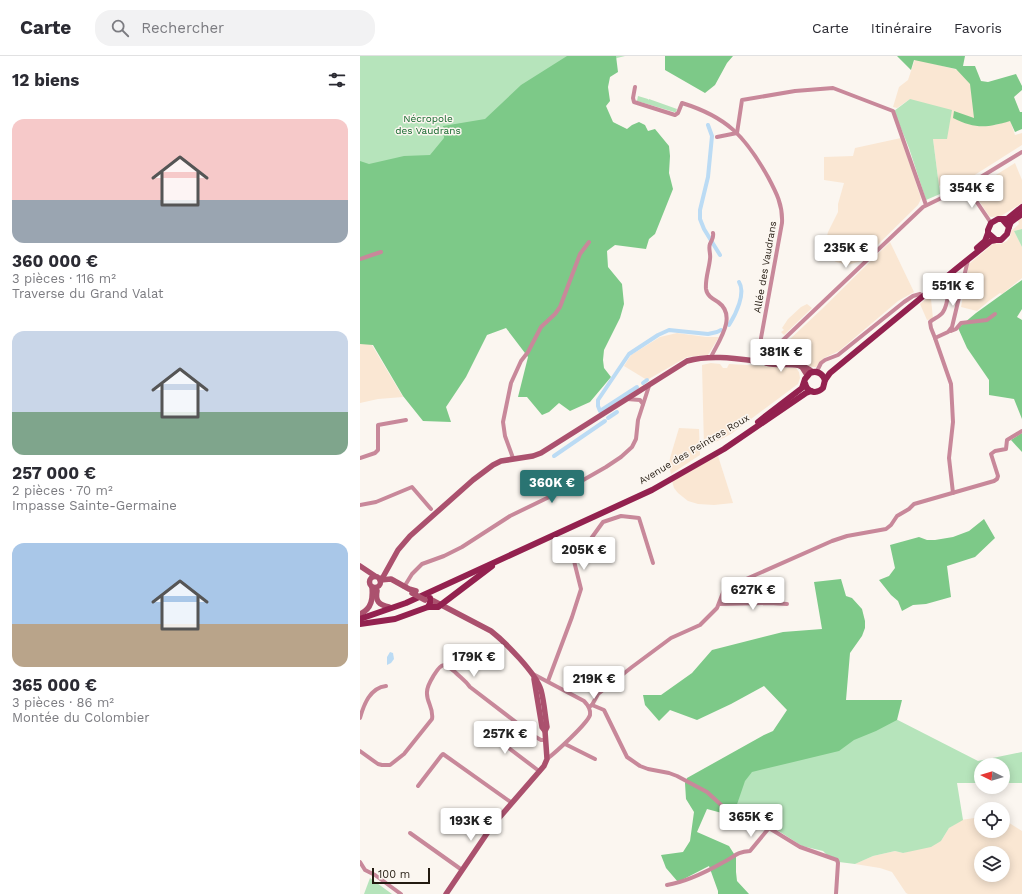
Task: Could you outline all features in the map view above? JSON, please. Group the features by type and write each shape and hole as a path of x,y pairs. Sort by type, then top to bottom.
{"main road":[{"path":"1022,207 1007,219 994,220 989,226 985,241 843,358 828,369 814,373 805,383 808,389 816,392 821,390 830,373 991,241 1005,238 1011,222 1022,214"},
{"path":"1002,220 1009,227"},
{"path":"988,234 996,240"},
{"path":"814,373 825,380"},
{"name":"Avenue des Peintres Roux","path":"628,501 688,467 747,430 802,388 805,383"},
{"name":"Avenue des Peintres Roux","path":"360,616 406,603 663,484 724,449 811,391"},
{"path":"443,604 497,561"},
{"name":"Avenue des Peintres Roux","path":"360,616 388,607 441,586"},
{"path":"360,624 395,619 428,601 443,604 449,609"}],"street":[{"name":"Allée des Vaudrans","path":"636,88 633,94 634,102 676,115 682,103 708,112 738,133 757,157 778,195 782,223 761,338 766,356"},
{"path":"717,137 738,133 742,101 795,91 833,88 881,106 894,113 926,205"},
{"path":"360,616 371,604 377,581 383,577 398,550 410,536 468,484 497,462 513,458 533,456 541,453 687,361 696,358 711,357 749,360 766,356 920,209 966,186 1022,152"},
{"path":"966,186 991,223"},
{"path":"711,357 725,331 726,322 723,306 710,298 706,291 713,233"},
{"path":"513,458 505,436 503,422 511,384 521,361 528,352 541,327 560,307 580,254 589,242"},
{"path":"360,259 380,252"},
{"path":"950,331 966,273 968,260"},
{"path":"956,269 966,273"},
{"path":"950,274 944,309 941,314 930,322 951,384 953,422 949,458 953,493"},
{"path":"766,356 790,364 804,366 814,373 825,360 838,355 904,302 913,296 920,294"},
{"path":"935,338 956,329 961,323 987,320 995,314"},
{"path":"766,356 774,361 775,356 790,364"},
{"path":"410,590 412,574 422,564 444,556 462,547 510,516 578,483 621,457 632,447 636,439 637,424 649,386"},
{"path":"627,398 640,400 643,404"},
{"path":"360,458 378,450 378,425 406,420"},
{"path":"547,755 559,750 587,720 590,716 591,706 598,694 671,638 700,625 719,604 723,593 728,587 832,541 847,536 886,529 891,525 896,516 909,509 914,504 997,479 992,454 995,451 1006,449 1007,440 1022,431"},
{"path":"360,505 376,502 412,487 431,509"},
{"path":"548,681 581,589 574,561 578,553 603,522 621,516 640,518 653,563"},
{"path":"360,566 377,581 393,581"},
{"path":"386,572 393,581 428,601"},
{"path":"377,581 377,600 380,604 388,607"},
{"path":"443,604 449,609 491,631 499,637 533,676 548,681 591,706 604,710 627,757 640,766 677,776 707,792 730,814 764,828 769,828 800,847 837,860 836,894"},
{"path":"719,604 787,604"},
{"path":"360,751 378,764 386,766 390,765 404,754 432,719 433,713 427,698 427,687 441,666 451,667 465,679 470,687 534,736 545,735"},
{"path":"446,894 492,826 540,770 547,755 545,735 542,727 533,676"},
{"path":"360,718 369,696 376,689 386,686"},
{"path":"481,727 540,770"},
{"path":"565,744 595,759"},
{"path":"547,755 559,750"},
{"path":"418,786 443,754 512,803"},
{"path":"667,885 680,882 723,863 737,853 750,851 769,828"},
{"path":"410,833 462,870"},
{"path":"360,862 365,870 375,875 401,894"}],"shaded area":[{"path":"915,59 974,74 995,125 1010,120 1015,135 1022,133 1022,145 947,191 943,184 939,186 933,139 910,99 897,108 893,107 899,87 908,80"},
{"path":"901,138 920,195 921,199 918,205 861,261 848,265 836,262 829,256 825,244 828,232 838,212 838,204 844,183 824,180 824,157 853,156 855,148"},
{"path":"1015,163 1022,180 1022,203 1001,216 991,217 972,190"},
{"path":"1022,218 1022,229 1014,231 1022,247 1022,278 977,311 961,307 969,264 994,243 1001,244 1007,241 1010,237 1011,231 1019,224 1018,221"},
{"path":"890,242 914,292 898,301 839,351 824,358 816,367 783,357 780,351 789,340"},
{"path":"943,284 948,287 945,299 931,299 933,319 927,320 920,304"},
{"path":"807,304 812,308 784,335 781,332 784,330 782,328 788,319 801,307"},
{"path":"677,333 706,337 719,337 708,355 687,357 647,380 624,366 631,355 660,337"},
{"path":"363,335 372,345 403,397 378,399 360,403 360,337"},
{"path":"711,363 720,364 723,368 727,368 729,364 796,368 799,372 800,378 798,384 731,434 704,448 702,365"},
{"path":"679,428 699,429 700,455 671,474 669,465 670,458"},
{"path":"718,456 733,503 714,505 698,504 688,501 678,493 674,488 672,481"},
{"path":"974,818 974,838 1010,838 1010,823 1022,831 1022,894 908,894 892,872 880,868 855,864 873,856 895,851 903,853 941,841 949,828 961,820"}],"green space":[{"name":"Nécropole des Vaudrans","path":"360,56 625,56 617,58 546,102 360,229"},
{"path":"567,56 616,56 618,72 610,77 608,87 610,101 606,106 613,122 627,129 639,122 645,125 648,131 655,129 669,146 669,173 673,189 655,234 649,239 646,249 615,245 607,251 608,267 622,284 624,304 620,318 604,350 604,368 611,377 590,402 570,411 559,403 549,412 542,415 527,397 518,397 528,357 506,328 487,335 466,377 446,407 451,422 423,421 403,396 373,345 360,344 360,161 369,164 404,156 430,155 444,138 443,126 485,119 521,85"},
{"path":"665,56 733,56 727,63 715,85 705,93 665,70"},
{"path":"897,56 965,56 963,66 975,66 981,81 988,82 1016,74 1022,86 1022,90 1014,97 1020,112 1022,112 1022,129 1015,132 1010,121 988,126 975,126 953,118 954,111 974,118 970,84 956,69 914,60 911,70"},
{"path":"638,96 677,109 676,112 637,101"},
{"path":"910,99 952,110 947,139 933,139 940,194 926,200 909,148 894,111"},
{"path":"1022,229 1022,247 1014,231"},
{"path":"1022,280 1022,309 1017,317 1022,320 1022,419 1014,399 989,395 989,380 967,348 958,328"},
{"path":"1022,433 1022,452 1011,440"},
{"path":"984,519 995,538 975,557 947,566 951,597 926,604 913,605 902,611 898,601 879,580 889,576 895,568 890,545 919,537 927,540 935,540 953,537 969,531"},
{"path":"841,579 846,596 852,598 862,609 865,621 865,628 862,636 850,653 846,700 902,700 897,720 854,740 839,751 752,772 745,781 733,816 707,809 697,832 729,846 736,857 737,881 749,894 718,894 709,866 678,882 666,868 661,855 683,852 690,841 694,812 686,799 685,783 687,778 773,731 787,710 764,686 697,720 670,710 659,721 645,705 643,695 661,695 692,673 712,650 783,632 822,629 814,582"},
{"path":"884,713 974,759 974,783 957,783 963,820 949,828 941,841 931,847 903,853 895,851 873,856 855,864 839,862 839,859 827,855 823,851 802,846 766,823 740,811 736,814 732,812 727,757"},
{"path":"1022,752 1022,783 1010,783 1010,758 993,758"},
{"path":"370,878 392,894 364,894"}],"water":[{"path":"390,652 393,653 394,659 387,665 387,657"}],"waterway":[{"path":"708,125 712,136 708,177 700,210 700,219 704,229 720,255"},
{"path":"729,325 741,298 741,287 739,282"},
{"path":"637,387 600,411 598,400 629,354 658,335 669,330 708,334 721,330"},
{"path":"643,383 647,380"},
{"path":"608,418 617,412"},
{"path":"554,456 605,421"}]}
